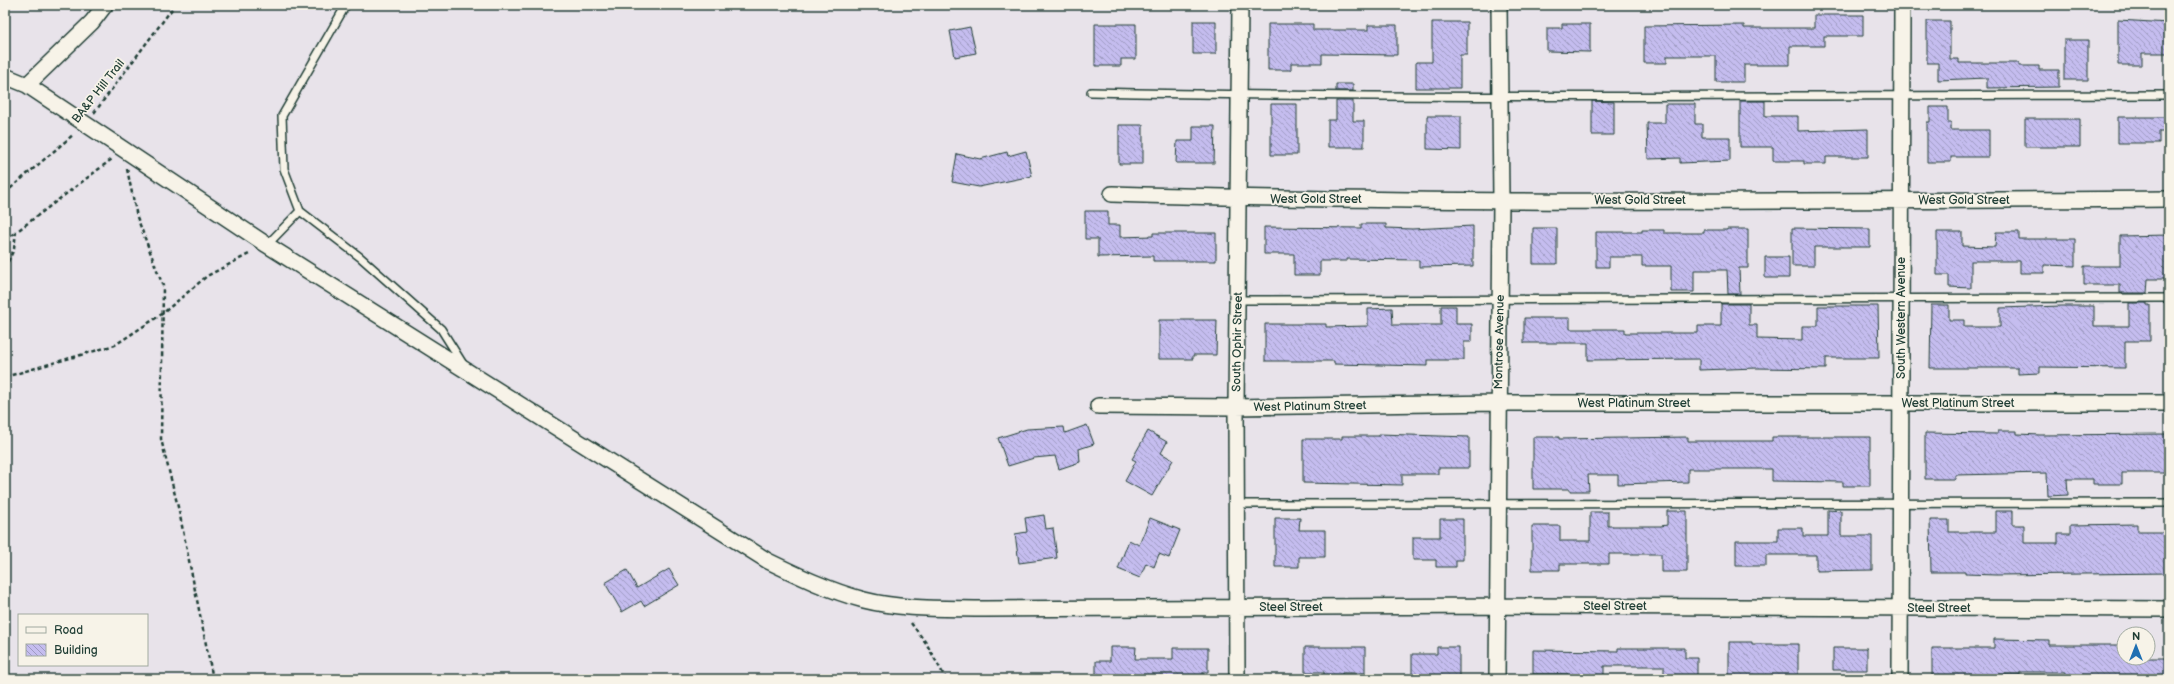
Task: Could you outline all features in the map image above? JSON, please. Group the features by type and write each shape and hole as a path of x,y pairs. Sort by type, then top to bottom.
{"street":[{"path":"27,85 92,22 105,5"},
{"name":"South Ophir Street","path":"1237,679 1236,407 1240,5"},
{"name":"Montrose Avenue","path":"1497,679 1498,403 1501,200 1499,5"},
{"name":"South Western Avenue","path":"1900,679 1902,5"},
{"name":"Steel Street","path":"5,76 27,85 84,125 267,245 466,369 768,561 811,582 864,600 915,607 964,609 1497,606 2169,609"},
{"name":"West Gold Street","path":"1112,194 1239,198 1501,200 2169,199"},
{"name":"West Platinum Street","path":"1098,406 1236,407 1498,403 2169,403"}],"lane":[{"path":"346,5 282,116 284,169 300,211 360,257 441,329 466,369"},
{"path":"1091,92 1240,95 1500,96 2169,95"},
{"path":"267,245 300,211"},
{"path":"1238,300 2169,298"},
{"path":"1236,504 2169,504"}],"path":[{"name":"BA&P Hill Trail","path":"5,193 84,125 175,5"},
{"path":"5,240 123,150 137,217 163,286 161,439 180,511 213,679"},
{"path":"5,268 14,249 16,232"},
{"path":"5,377 115,346 162,314 207,276 267,245"},
{"path":"897,605 926,643 946,679"}],"building":[{"path":"1814,15 1863,15 1863,36 1824,36 1824,46 1790,46 1790,65 1744,65 1744,82 1716,82 1716,56 1667,56 1667,63 1644,63 1644,26 1744,25 1744,28 1814,28"},
{"path":"2118,20 2169,23 2169,53 2142,53 2142,65 2118,65"},
{"path":"1193,21 1216,21 1216,54 1193,54"},
{"path":"1927,21 1950,21 1950,59 1959,59 1959,63 2019,63 2019,66 2039,66 2039,70 2059,70 2059,87 1987,88 1987,78 1938,80 1938,63 1927,63"},
{"path":"1432,22 1467,22 1467,55 1460,55 1460,88 1416,88 1416,62 1432,62"},
{"path":"1095,24 1136,24 1136,59 1121,59 1121,66 1095,66"},
{"path":"1268,24 1313,24 1313,30 1368,30 1368,25 1397,25 1397,55 1322,54 1322,63 1291,63 1291,70 1268,70"},
{"path":"1562,24 1590,24 1590,52 1547,51 1547,28 1562,28"},
{"path":"970,27 976,53 955,57 950,31"},
{"path":"2064,40 2088,40 2088,80 2064,80"},
{"path":"1336,84 1353,84 1353,91 1336,91"},
{"path":"1336,101 1353,101 1353,121 1364,121 1364,147 1328,147 1328,120 1336,120"},
{"path":"1592,101 1614,102 1614,135 1592,135"},
{"path":"1740,101 1765,101 1765,116 1798,116 1798,131 1868,129 1868,157 1826,157 1826,164 1804,164 1804,161 1773,161 1773,147 1740,147"},
{"path":"1271,104 1297,104 1297,155 1271,155"},
{"path":"1665,104 1695,104 1695,124 1702,124 1702,137 1730,137 1730,161 1680,163 1680,158 1648,159 1647,123 1665,123"},
{"path":"1930,107 1948,107 1948,122 1951,122 1951,130 1989,130 1989,157 1951,157 1951,162 1927,162 1927,122 1930,122"},
{"path":"1427,116 1461,116 1461,150 1427,149"},
{"path":"2118,117 2169,117 2169,132 2159,132 2159,143 2118,143"},
{"path":"2025,119 2080,119 2080,147 2025,147"},
{"path":"1119,125 1143,125 1143,164 1119,164"},
{"path":"1193,126 1215,126 1214,163 1176,163 1177,141 1193,141"},
{"path":"1026,151 1032,176 979,187 952,182 957,154 980,159 1007,152 1008,156"},
{"path":"1085,211 1108,211 1108,225 1120,225 1120,237 1153,236 1153,233 1216,233 1216,261 1153,261 1153,256 1098,257 1098,239 1085,239"},
{"path":"1361,224 1386,224 1386,228 1412,229 1473,226 1473,266 1419,267 1419,260 1347,259 1347,261 1320,261 1320,275 1294,275 1294,254 1264,254 1264,227 1361,228"},
{"path":"1533,228 1557,228 1557,264 1533,264"},
{"path":"1792,228 1870,229 1870,247 1814,247 1814,266 1792,266"},
{"path":"1748,229 1748,268 1739,268 1740,294 1728,294 1727,270 1694,270 1694,292 1671,292 1671,266 1642,266 1642,257 1609,257 1609,267 1596,267 1596,232 1642,232 1642,230 1664,230 1664,233 1704,233 1704,230"},
{"path":"1937,232 1962,232 1962,246 1995,247 1996,232 2019,232 2019,239 2075,239 2075,266 2044,265 2044,273 2020,273 2020,261 1971,261 1971,288 1949,287 1949,275 1937,275"},
{"path":"2169,235 2169,279 2148,279 2147,293 2120,293 2120,285 2084,285 2084,266 2120,266 2120,236"},
{"path":"1765,257 1789,257 1789,278 1765,278"},
{"path":"2129,303 2147,303 2147,305 2150,305 2150,341 2125,341 2125,368 2040,367 2040,373 2018,374 2018,368 1930,368 1931,305 1949,305 1949,320 1964,320 1964,327 2000,327 2000,308 2062,306 2094,306 2094,326 2129,326"},
{"path":"1721,304 1749,304 1749,325 1757,325 1757,339 1802,340 1802,326 1818,326 1818,306 1878,306 1879,358 1826,358 1826,369 1757,368 1699,370 1699,359 1588,360 1588,343 1524,343 1524,318 1570,318 1570,329 1625,329 1625,333 1698,333 1698,326 1721,326"},
{"path":"1441,306 1456,306 1456,324 1472,324 1472,342 1464,342 1464,360 1428,360 1428,366 1334,364 1334,361 1265,361 1265,324 1326,324 1326,327 1368,326 1368,309 1392,308 1393,325 1441,325"},
{"path":"1159,320 1217,320 1216,355 1193,355 1193,359 1159,359"},
{"path":"1087,425 1094,444 1079,449 1080,462 1059,469 1055,456 1034,458 1008,466 998,438 1027,429 1064,427 1065,433"},
{"path":"1148,431 1167,442 1161,453 1173,460 1152,496 1125,481 1136,461 1132,459"},
{"path":"1998,431 2017,431 2017,434 2040,435 2166,434 2166,473 2122,473 2122,484 2093,484 2093,479 2067,479 2068,495 2048,496 2047,473 1955,475 1955,479 1925,479 1925,433 1998,434"},
{"path":"1379,434 1469,437 1469,468 1438,468 1438,474 1402,474 1402,485 1303,483 1303,439 1342,439 1342,436 1379,436"},
{"path":"1533,437 1559,437 1559,439 1688,437 1688,441 1772,441 1772,437 1870,437 1870,486 1843,486 1843,482 1772,481 1772,469 1688,469 1688,482 1618,484 1618,475 1588,475 1589,491 1570,491 1570,489 1533,489"},
{"path":"1828,510 1841,511 1841,536 1872,536 1872,570 1816,571 1816,555 1766,555 1766,566 1736,566 1736,541 1778,541 1778,528 1803,528 1803,536 1828,536"},
{"path":"1667,511 1687,511 1687,572 1661,572 1661,554 1609,554 1609,564 1560,564 1560,570 1532,570 1532,526 1560,526 1560,541 1590,541 1590,512 1608,512 1608,526 1661,526 1667,525"},
{"path":"1996,511 2013,511 2013,525 2024,525 2024,543 2058,543 2058,534 2070,534 2070,525 2138,524 2138,532 2169,532 2169,573 1996,575 1965,574 1965,572 1931,572 1930,520 1949,520 1949,532 1996,532"},
{"path":"1044,515 1046,529 1053,528 1057,558 1019,563 1015,534 1027,532 1025,518"},
{"path":"1150,518 1180,530 1169,558 1159,554 1154,567 1146,563 1140,578 1118,569 1129,540 1139,545"},
{"path":"1275,518 1300,518 1299,530 1325,530 1325,557 1299,557 1299,567 1275,567"},
{"path":"1440,519 1463,519 1463,560 1456,560 1456,567 1436,567 1436,560 1413,560 1413,537 1440,537"},
{"path":"669,569 679,585 644,606 641,601 622,612 605,583 627,570 637,588"},
{"path":"1994,639 2049,640 2049,645 2116,645 2116,666 2156,666 2156,658 2169,658 2169,678 2065,678 2065,672 2020,672 2020,675 1984,675 1984,679 1932,679 1932,648 1994,648"},
{"path":"1729,642 1752,642 1752,644 1798,644 1798,679 1729,679"},
{"path":"1110,647 1136,647 1135,659 1173,659 1173,648 1208,648 1208,672 1203,672 1203,679 1096,679 1096,661 1110,661"},
{"path":"1305,647 1365,647 1365,673 1342,673 1342,679 1324,679 1324,672 1305,672"},
{"path":"1437,647 1459,647 1459,679 1412,679 1412,654 1437,654"},
{"path":"1618,648 1685,648 1685,658 1697,658 1697,679 1664,679 1664,666 1604,666 1604,679 1568,679 1568,674 1533,674 1533,650 1618,651"},
{"path":"1833,648 1867,648 1867,670 1833,670"}]}
